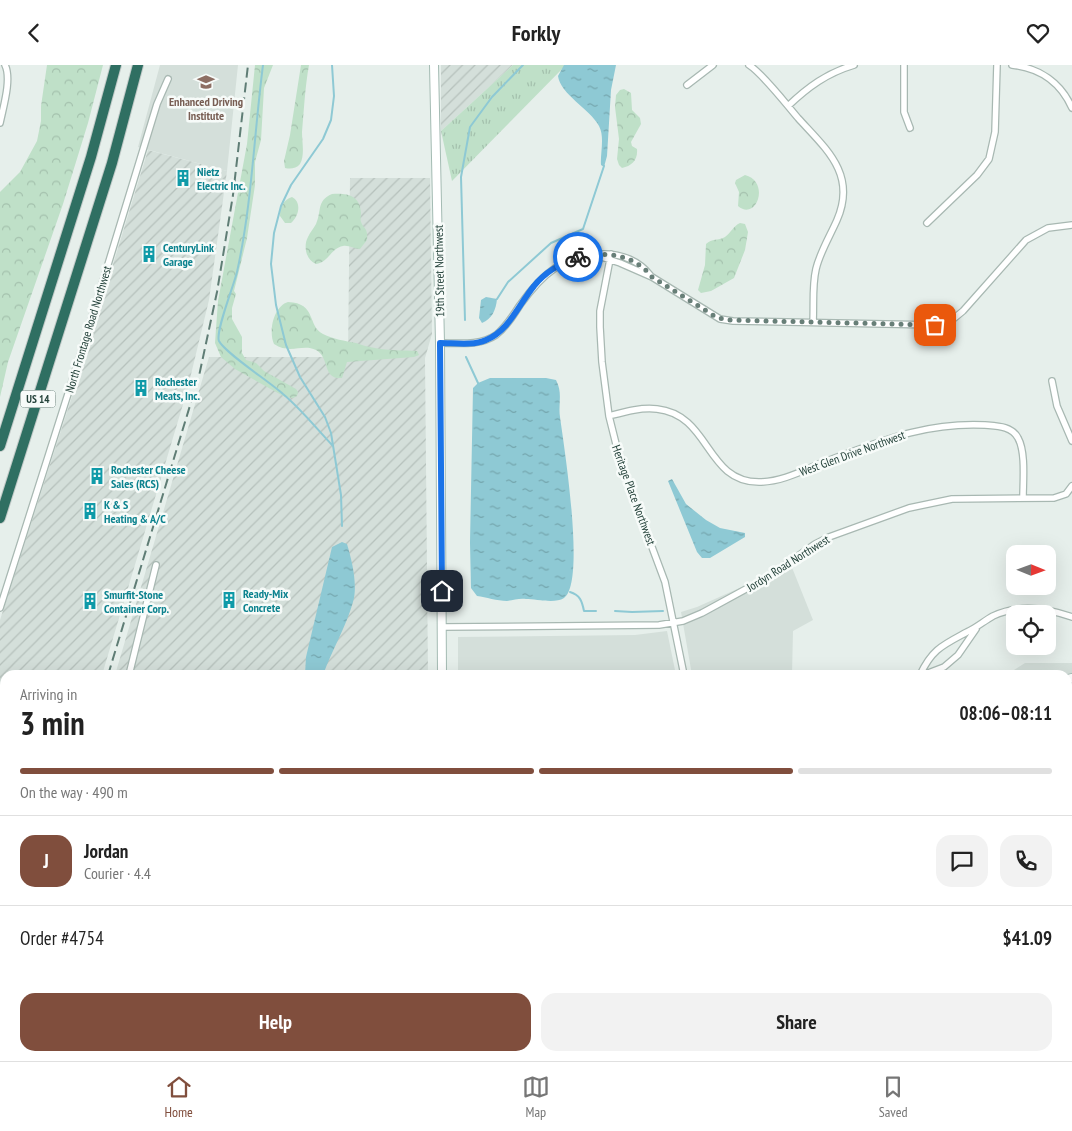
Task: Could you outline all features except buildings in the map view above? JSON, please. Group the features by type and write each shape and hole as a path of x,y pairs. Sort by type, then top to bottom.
{"highway":[{"name":"US 14","path":"0,446 89,165 116,65"},
{"name":"US 14","path":"0,518 112,163 138,65"}],"street":[{"path":"0,123 7,82 7,69 5,65"},
{"name":"19th Street Northwest","path":"434,65 440,343 442,670"},
{"path":"687,85 713,65"},
{"path":"748,65 756,71 832,156 844,183 842,207 816,270 813,322"},
{"path":"788,106 819,80 854,65"},
{"path":"904,65 904,112 910,128"},
{"path":"927,223 977,175 989,159 995,132 997,65"},
{"path":"1012,65 1031,69 1047,77 1061,89 1072,109"},
{"name":"North Frontage Road Northwest","path":"0,608 157,104 168,79"},
{"path":"440,343 471,343 484,341 496,335 506,326 535,285 545,275 568,261 592,254 610,257 652,277 720,319 929,326 946,323 968,306 1026,239 1048,228 1072,225"},
{"name":"Heritage Place Northwest","path":"610,257 600,311 602,362 609,416 621,464 665,582 683,670"},
{"path":"1052,381 1057,406 1072,441"},
{"name":"West Glen Drive Northwest","path":"609,416 645,409 669,411 689,422 718,462 731,475 748,481 768,481 790,475 893,436 913,431 958,425 1002,427 1012,431 1019,440 1022,458 1023,498"},
{"name":"Jordyn Road Northwest","path":"443,627 659,625 673,623 702,613 768,577 803,551 829,537 900,511 952,499 1060,496 1066,494 1072,486"},
{"path":"130,670 156,565"},
{"path":"924,670 932,655 940,647 1001,613 1024,609 1049,610 1072,617"},
{"path":"936,670 944,667 958,655 979,626"},
{"name":"19th Street Northwest","path":"443,627 446,670"}],"shaded area":[{"path":"160,65 238,65 227,171 138,147"},
{"path":"441,65 513,65 441,131"},
{"path":"148,150 227,171 209,300 187,391 103,670 0,670 0,620 85,356"},
{"path":"350,178 430,178 432,334 425,358 428,670 116,670 209,357 348,357"},
{"path":"791,565 813,620 793,631 792,670 691,670 681,612 697,607"},
{"path":"667,631 675,670 458,670 458,637 635,635"},
{"path":"1025,663 1072,663 1072,670 1014,670"}],"green space":[{"path":"47,65 103,65 88,123 63,204 8,362 0,397 0,192 20,172 37,141"},
{"path":"255,65 273,65 264,88 261,140 255,162 255,185 247,238 234,291 236,294 232,308 232,319 242,337 242,353 246,360 256,363 264,371 296,389 298,392 297,396 293,398 285,397 235,369 221,357 215,343 218,301 247,144"},
{"path":"301,65 309,65 302,132 302,157 298,166 285,168 284,161"},
{"path":"513,65 566,65 452,181 441,131"},
{"path":"624,89 631,93 632,110 640,118 641,124 631,142 632,146 637,149 635,159 629,166 622,168 617,159 619,139 615,107 616,95 620,90"},
{"path":"745,175 753,179 759,192 755,205 745,210 738,206 739,192 735,183 736,180"},
{"path":"332,194 352,196 358,202 367,240 360,249 345,246 339,247 324,261 316,264 308,256 306,241 318,219 321,203"},
{"path":"292,197 297,202 297,213 291,223 285,223 280,216 281,210 284,202"},
{"path":"740,223 745,224 748,232 745,250 734,278 711,291 701,293 698,290 705,265 706,244 725,237"},
{"path":"288,302 297,303 308,310 315,326 327,336 380,349 417,351 419,355 414,357 347,362 342,378 336,378 331,375 320,353 316,350 311,348 286,349 274,344 272,326 276,314 283,304"}],"water":[{"path":"564,65 616,65 611,90 607,156 604,167 601,165 601,130 595,120 569,95 560,83 558,76"},
{"path":"486,297 497,299 491,317 482,323 479,318 481,300"},
{"path":"490,378 546,378 556,380 558,385 572,513 573,542 573,567 570,587 564,598 560,600 499,600 477,596 471,588 473,388 478,383"},
{"path":"672,479 686,504 706,520 720,528 745,533 745,537 710,558 702,558 697,552 668,481"},
{"path":"342,542 347,544 355,581 353,602 325,670 305,670 306,657 332,547"}],"waterway":[{"path":"263,65 246,221 237,272 225,308 219,341 230,353 290,400 333,446"},
{"path":"332,65 334,96 331,120 323,139 291,185 281,206 274,233 271,264 276,305 286,345 300,377 325,417 331,433 341,495 342,526"},
{"path":"465,320 461,177 470,127 492,97 523,65"},
{"path":"497,299 508,282 551,243 583,229 604,166"},
{"path":"466,357 478,383"},
{"path":"570,592 580,599 584,611 596,611"},
{"path":"615,611 663,611"}],"railway":[{"path":"110,670 199,376 217,292 233,195 248,65"}],"way so far":[{"path":"578,257 592,254 611,254 636,262 652,277 720,319 935,325"}],"place":[{"name":"Enhanced Driving Institute","path":"206,82"},
{"name":"Nietz Electric Inc.","path":"183,178"},
{"name":"CenturyLink Garage","path":"149,254"},
{"name":"Rochester Meats, Inc.","path":"141,388"},
{"name":"Rochester Cheese Sales (RCS)","path":"97,476"},
{"name":"K & S Heating & A/C","path":"90,511"},
{"name":"Ready-Mix Concrete","path":"229,600"},
{"name":"Smurfit-Stone Container Corp.","path":"90,601"}],"route":[{"path":"442,591 440,343 471,343 484,341 496,335 506,326 535,285 545,275 554,268 578,257"}]}
